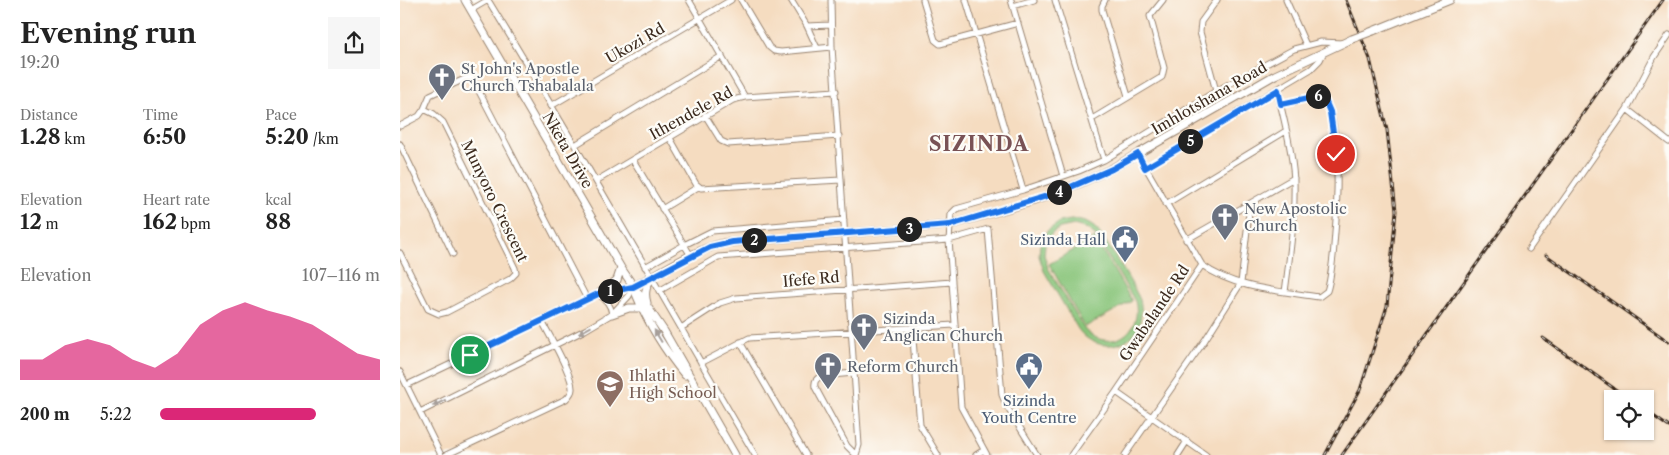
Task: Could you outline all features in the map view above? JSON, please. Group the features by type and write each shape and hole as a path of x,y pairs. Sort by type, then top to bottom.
{"street":[{"name":"Nketa Drive","path":"465,0 621,268 645,307 664,331 735,455"},
{"path":"471,10 488,0 575,145 755,455"},
{"path":"689,0 745,97"},
{"name":"Ukozi Rd","path":"552,106 731,0"},
{"path":"741,0 769,47 774,50 781,52 832,46"},
{"path":"791,0 807,26 817,48"},
{"path":"830,0 859,445 855,454 847,446 814,387 817,378 821,376 854,373"},
{"path":"923,0 935,40 938,44 1018,23"},
{"path":"966,0 1023,190"},
{"path":"1034,0 1012,3 1063,176"},
{"path":"1055,0 1104,160"},
{"path":"1105,0 1102,10 1128,96"},
{"path":"1092,119 1158,80 1164,73 1150,16 1163,0"},
{"path":"1216,91 1200,32 1202,22 1217,0"},
{"path":"1286,0 1306,45"},
{"name":"Imhlotshana Road","path":"633,287 691,256 724,243 950,225 1057,193 1112,169 1275,76 1352,39 1450,0"},
{"path":"807,26 831,26"},
{"path":"1529,249 1627,109 1654,58 1669,35"},
{"path":"976,455 985,453 961,407 949,240 951,214 956,209 1023,190 1088,168 1216,91 1306,45 1321,42 1343,43"},
{"path":"1145,168 1278,90 1316,65 1324,52"},
{"path":"575,145 722,56"},
{"path":"400,126 419,116 430,95 471,76 587,299"},
{"path":"1278,90 1294,178 1293,216 1285,292"},
{"name":"Ithendele Rd","path":"596,182 726,104 745,97 836,91"},
{"path":"1202,265 1215,273 1241,283 1285,292 1319,297 1325,293 1328,287 1333,259 1338,195 1336,154 1330,112 1326,101 1318,96 1281,104"},
{"name":"Munyoro Crescent","path":"400,253 428,309 439,314 447,312 510,279 516,273 516,268 443,122 434,114 424,109"},
{"path":"1627,109 1669,142"},
{"path":"705,116 721,141 728,144 839,136"},
{"path":"1166,204 1286,131"},
{"path":"670,138 698,186 704,189 841,180"},
{"path":"400,144 453,254"},
{"name":"Gwabalande Rd","path":"1071,455 1202,265 1138,154"},
{"path":"633,160 691,256"},
{"path":"1186,240 1294,178"},
{"path":"662,209 698,186"},
{"path":"1125,455 1241,283 1250,204"},
{"path":"645,267 716,230 844,220"},
{"path":"659,291 718,257 949,240 988,229 1002,395 1006,407 1037,455"},
{"path":"407,385 598,294 617,280 621,268"},
{"path":"420,412 554,346 612,314 629,308 645,307 646,288 651,278"},
{"name":"Ifefe Rd","path":"681,328 727,300 952,282"},
{"path":"598,294 633,287"},
{"path":"612,314 629,296 633,287"},
{"path":"598,294 606,300 612,314"},
{"path":"446,455 570,395 572,390 570,378 542,321"},
{"path":"701,362 750,338 954,325"},
{"path":"912,327 920,425 938,455"},
{"path":"740,342 806,455"},
{"path":"400,372 442,455"},
{"path":"1116,392 1206,455"},
{"path":"1178,455 1187,441"}],"green space":[{"path":"1078,220 1095,228 1112,251 1137,294 1141,309 1138,326 1132,335 1124,341 1105,345 1095,343 1086,337 1078,329 1044,271 1039,256 1040,245 1047,231 1060,222","holes":["1074,225 1088,229 1095,235 1135,301 1136,312 1134,322 1129,331 1114,340 1094,337 1085,330 1048,268 1044,255 1045,245 1052,233 1060,228"]},
{"path":"1095,238 1132,301 1085,327 1049,264"}],"railway":[{"path":"1325,455 1360,390 1387,306 1396,211 1387,130 1370,59 1346,0"},
{"path":"1342,455 1663,0"},
{"path":"1546,255 1669,342"},
{"path":"1543,338 1616,390"},
{"path":"1654,416 1669,427"}],"place":[{"name":"St John's Apostle Church Tshabalala","path":"442,101"},
{"name":"New Apostolic Church","path":"1225,241"},
{"name":"Sizinda Hall","path":"1125,263"},
{"name":"Sizinda Anglican Church","path":"864,351"},
{"name":"Reform Church","path":"828,390"},
{"name":"Sizinda Youth Centre","path":"1029,390"},
{"name":"Ihlathi High School","path":"610,408"}],"district":[{"name":"SIZINDA","path":"979,144"}],"route":[{"path":"470,355 598,294 633,287 718,244 950,225 1057,193 1112,169 1138,154 1145,168 1278,90 1281,104 1318,96 1324,98 1330,112 1336,154"}]}
